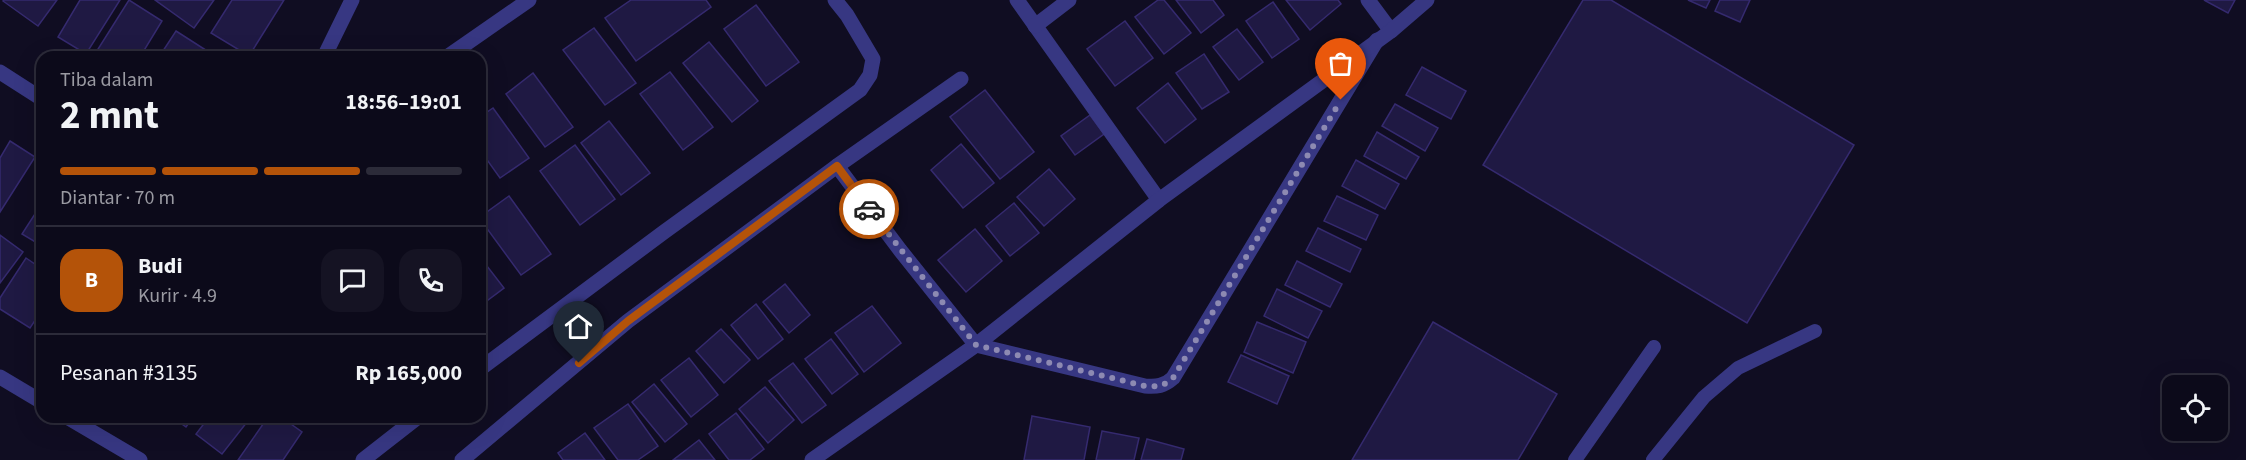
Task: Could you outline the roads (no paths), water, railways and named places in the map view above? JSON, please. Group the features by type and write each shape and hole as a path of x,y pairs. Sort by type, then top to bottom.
{"street":[{"path":"327,51 352,0"},
{"path":"456,51 529,0"},
{"path":"486,365 860,90 870,75 873,59 847,15 835,0"},
{"path":"1017,0 1159,200"},
{"path":"1035,26 1069,0"},
{"path":"1368,0 1391,31"},
{"path":"812,460 976,345 1159,200 1391,31 1427,0"},
{"path":"837,166 976,345 1157,387 1167,384 1173,378 1377,40"},
{"path":"0,72 36,95"},
{"path":"462,460 628,321 837,166 961,79"},
{"path":"0,377 36,398"},
{"path":"77,423 140,460"},
{"path":"363,460 410,423"}],"lane":[{"path":"1653,460 1704,397 1738,368 1815,331"},
{"path":"1575,460 1654,347"}]}
